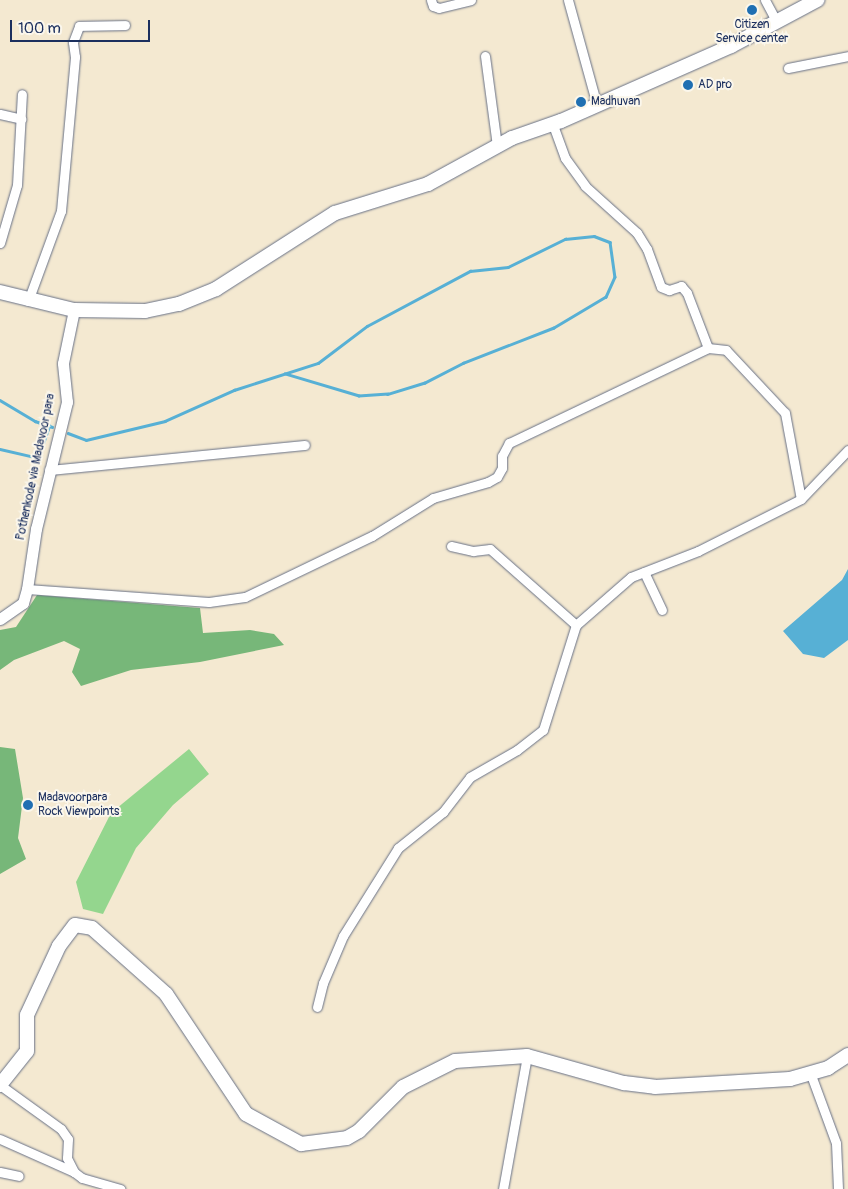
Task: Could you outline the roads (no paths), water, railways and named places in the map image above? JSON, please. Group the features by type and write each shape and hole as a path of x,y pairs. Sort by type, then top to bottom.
{"main road":[{"path":"0,292 28,301 74,310 145,311 179,304 216,288 335,213 428,184 497,146 553,125 731,46 817,0"},
{"path":"0,1085 27,1051 28,1015 59,946 75,925 92,928 166,994 246,1114 301,1144 347,1138 359,1131 403,1087 455,1061 527,1056 624,1083 655,1087 748,1083 811,1075 848,1055"}],"street":[{"path":"432,0 437,8 471,0"},
{"path":"568,0 597,105"},
{"path":"765,0 776,21"},
{"path":"28,301 61,211 75,57 73,42 79,26 125,25"},
{"path":"485,56 497,146"},
{"path":"788,68 848,56"},
{"path":"0,243 17,185 22,94"},
{"path":"0,114 21,119"},
{"path":"553,125 566,158 585,186 637,233 647,248 661,287 669,290 681,286 687,292 708,348"},
{"name":"Pothenkode via Madavoor para","path":"0,619 23,602 27,589 49,470 67,402 63,364 74,310"},
{"path":"27,589 210,602 244,597 372,536 433,498 488,482 497,477 502,468 502,456 509,443 708,348 726,350 785,413 801,499"},
{"path":"49,470 305,445"},
{"path":"317,1007 323,983 343,936 398,848 443,812 470,777 517,750 543,730 576,625 632,577 698,551 801,499 848,450"},
{"path":"451,546 473,551 490,549 576,625"},
{"path":"644,572 662,610"},
{"path":"503,1189 527,1056"},
{"path":"811,1075 836,1143 838,1189"},
{"path":"0,1085 61,1129 68,1139 67,1158 74,1172"},
{"path":"0,1139 74,1172 82,1178 120,1189"},
{"path":"0,1172 19,1176"}],"water":[{"path":"848,569 848,640 824,658 803,654 783,631 842,580"}],"waterway":[{"path":"68,433 86,440 165,421 234,390 318,363 367,326 470,271 508,267 565,239 594,236 610,242 615,277 606,297 554,328 464,363 425,383 388,394 359,396 285,374"},
{"path":"0,400 35,421 52,427"},
{"path":"0,449 38,458 49,426"}],"place":[{"name":"Citizen Service center","path":"752,10"},
{"name":"AD pro","path":"688,85"},
{"name":"Madhuvan","path":"581,102"},
{"name":"Madavoorpara Rock Viewpoints","path":"28,805"}]}
